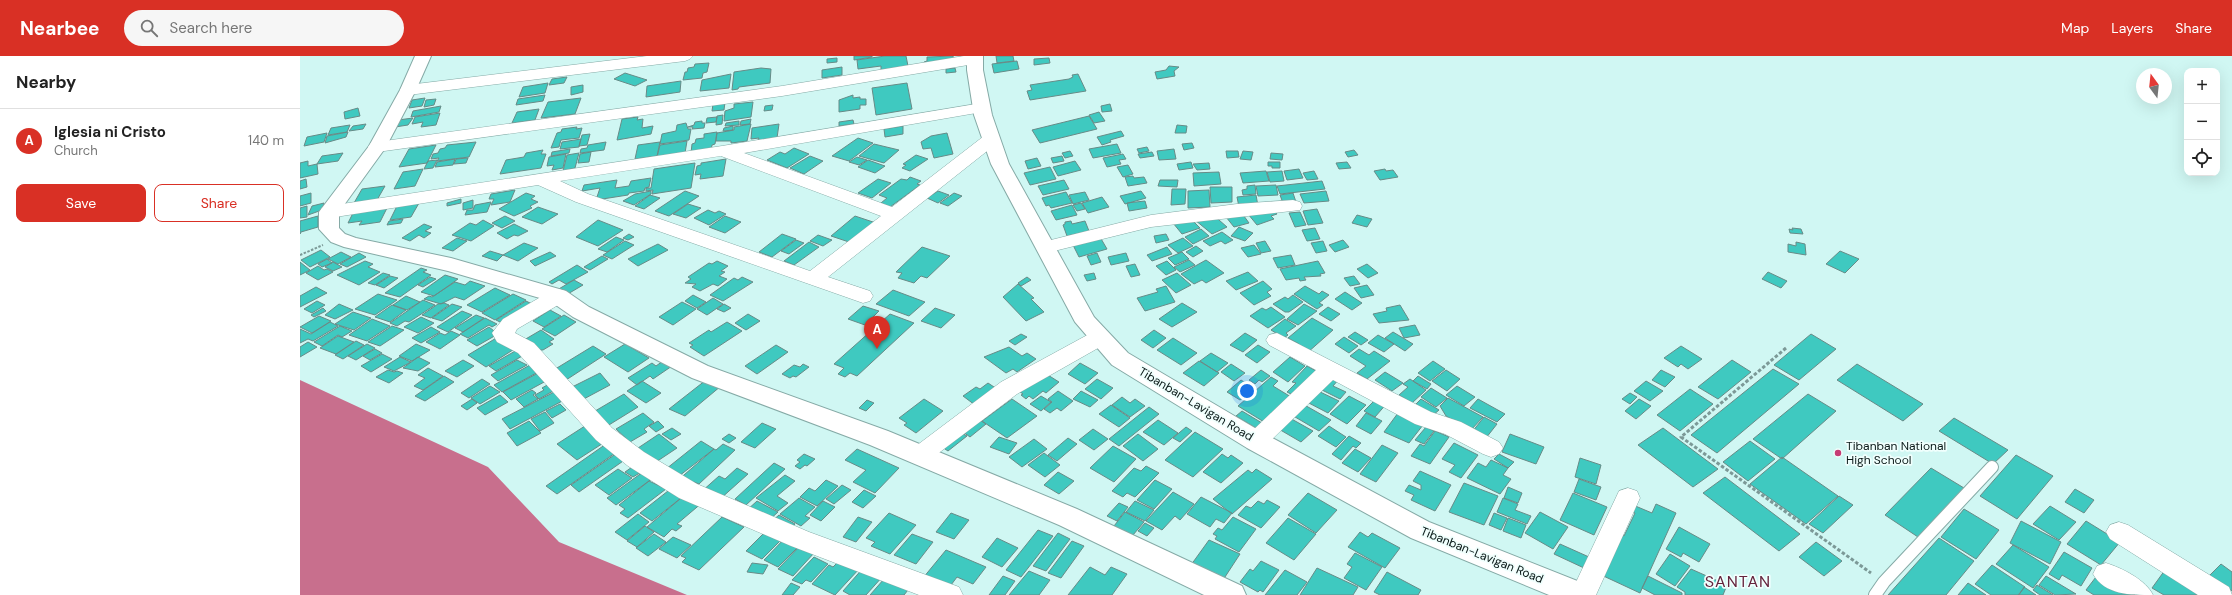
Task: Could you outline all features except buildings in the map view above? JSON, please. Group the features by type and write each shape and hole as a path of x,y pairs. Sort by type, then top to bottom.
{"street":[{"path":"423,56 408,90 377,147 329,212 329,229 338,238 371,248 496,277 558,296 581,312 700,372 920,455 1068,517 1232,595"},
{"path":"408,90 685,56"},
{"path":"377,147 782,91 974,58"},
{"name":"Tibanban-Lavigan Road","path":"974,58 982,108 990,140 1000,164 1079,309 1099,338 1120,358 1256,441 1420,530 1580,595"},
{"path":"329,212 722,151 982,108"},
{"path":"814,278 893,214 990,140"},
{"path":"722,151 893,214"},
{"path":"540,179 582,198 863,296"},
{"path":"1046,247 1151,221 1237,210 1292,206"},
{"path":"558,296 510,324 503,333 505,337 526,348 604,434 636,460 688,491 786,533 882,571 950,595"},
{"path":"920,455 1009,388 1099,338"},
{"path":"1276,340 1330,370 1400,404 1423,418 1453,428 1491,448"},
{"path":"1256,441 1330,370"},
{"path":"1583,595 1628,498"},
{"path":"2119,532 2215,594"},
{"path":"2106,574 2140,595"}],"lane":[{"path":"1875,595 1884,582 1992,467"}],"path":[{"path":"300,255 338,238"},
{"path":"1786,348 1681,437 1884,582"}],"shaded area":[{"path":"300,380 488,467 559,542 687,595 300,595"}],"place":[{"name":"Iglesia ni Cristo","path":"877,349"},
{"name":"Tibanban National High School","path":"1838,453"}],"district":[{"name":"SANTAN","path":"1738,581"}]}
